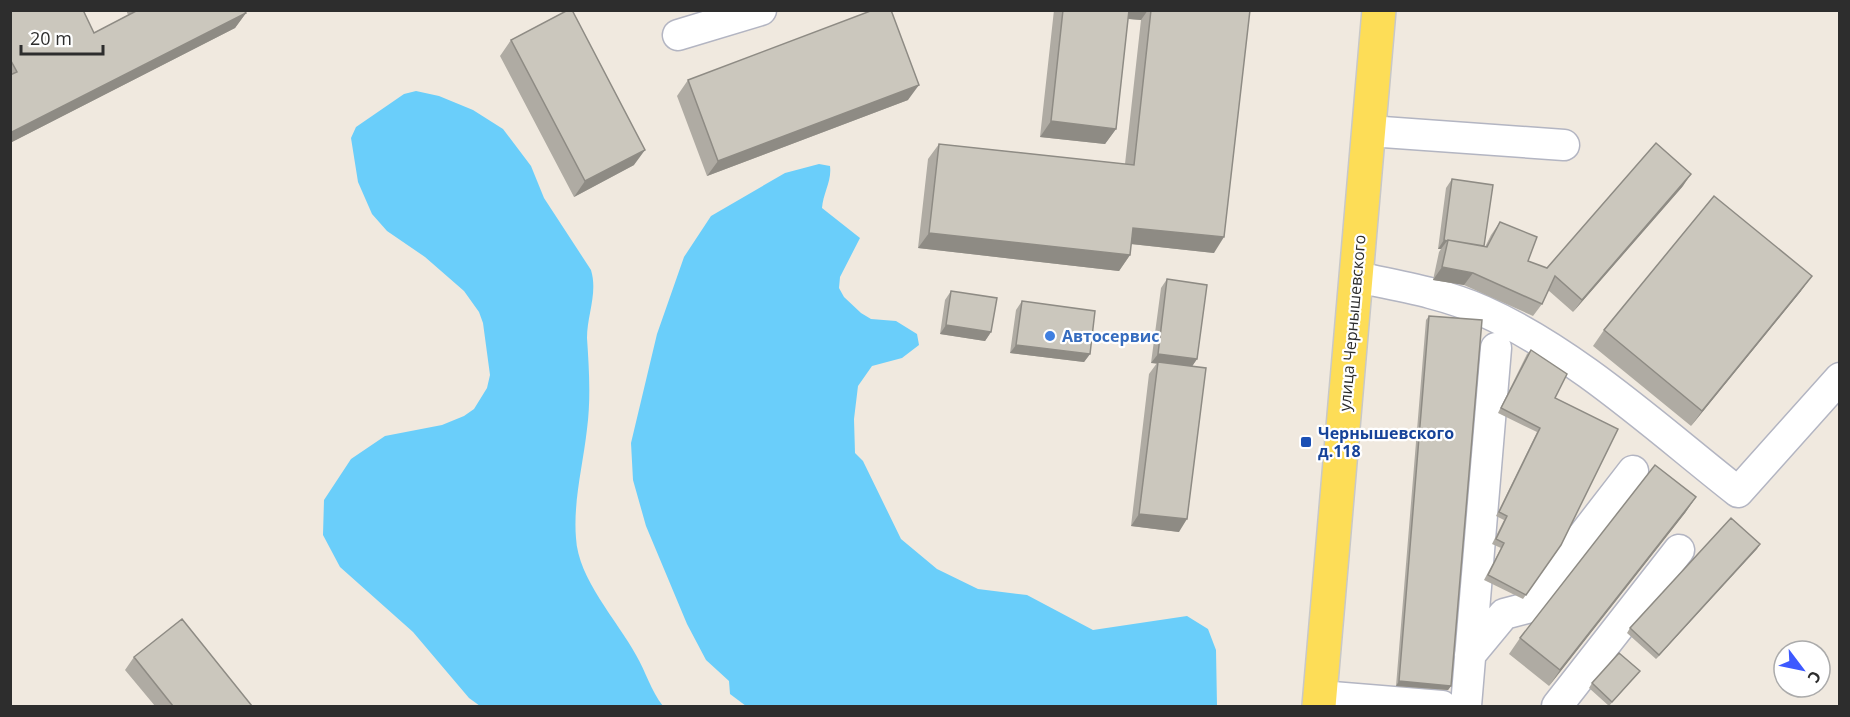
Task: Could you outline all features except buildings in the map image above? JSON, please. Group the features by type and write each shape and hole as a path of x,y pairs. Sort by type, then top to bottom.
{"main road":[{"name":"улица Чернышевского","path":"1320,701 1379,10"}],"lane":[{"path":"678,35 760,10"},
{"path":"1369,131 1564,145"},
{"path":"1356,277 1436,294 1481,310 1539,339 1572,362 1738,492 1839,378"},
{"path":"1466,706 1496,348"},
{"path":"1470,655 1504,614 1527,608 1634,471"},
{"path":"1557,706 1679,549"},
{"path":"1320,701 1442,706"}],"water":[{"path":"416,91 439,96 473,110 503,129 531,166 544,198 591,270 593,296 587,329 589,406 575,524 578,553 591,584 636,655 663,706 480,706 469,698 413,632 340,567 323,535 324,500 351,459 385,436 442,425 464,416 474,409 487,388 490,375 483,323 479,312 464,291 425,257 387,231 372,214 358,182 351,138 356,127 404,94"},
{"path":"819,164 830,166 830,177 822,208 860,238 840,277 839,288 844,297 871,319 896,321 917,334 919,345 902,358 872,366 858,386 854,419 855,453 863,461 901,539 937,569 978,589 1027,595 1093,630 1187,616 1208,629 1216,650 1217,706 746,706 730,694 729,681 706,660 687,624 646,526 633,480 631,443 657,334 684,257 711,216 785,173"}],"place":[{"name":"Автосервис","path":"1050,336"},
{"name":"Чернышевского д.118","path":"1306,442"}]}
